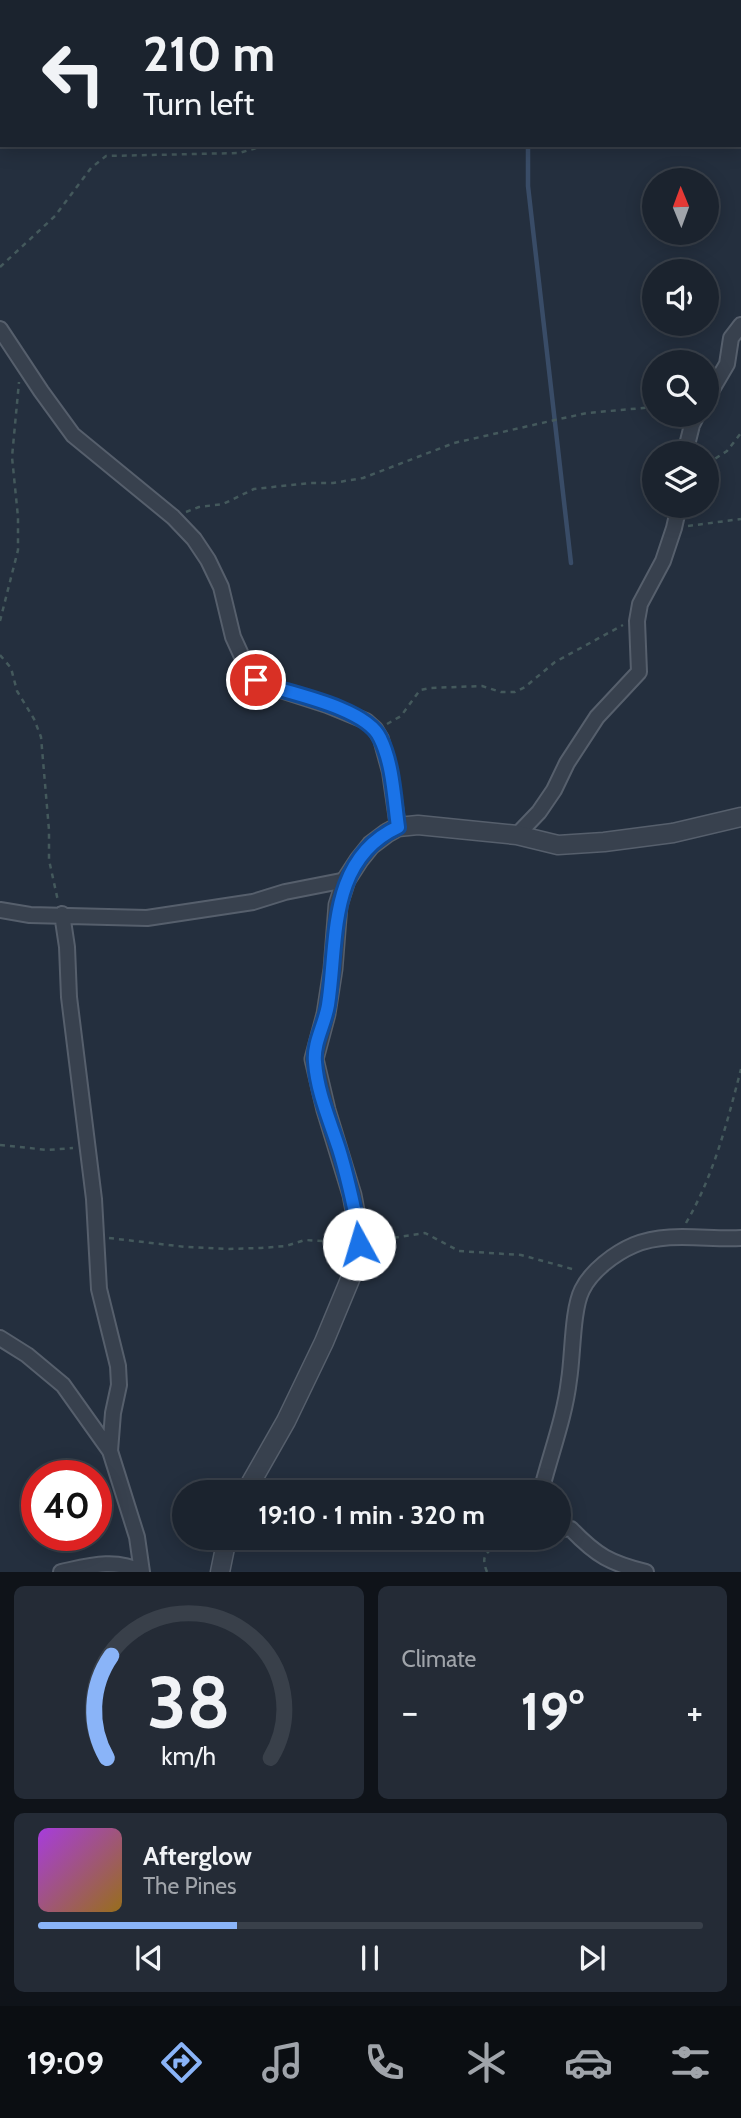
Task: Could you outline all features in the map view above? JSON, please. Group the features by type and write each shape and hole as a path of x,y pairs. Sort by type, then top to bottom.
{"street":[{"path":"719,378 727,364 732,338 741,325"},
{"path":"0,329 73,435 173,517 194,539 221,587 233,637 249,672 256,680 366,721 375,729 381,739 390,772 398,827"},
{"path":"517,835 539,812 554,790 567,763 597,717 639,672 637,621 640,604 663,561 676,518"},
{"path":"252,1480 286,1421 324,1342 351,1277 359,1241 352,1195 326,1110 314,1059 326,1014 338,905 346,880 371,845 398,827 418,825 517,835 558,845 673,833 741,817"},
{"path":"0,910 30,915 147,918 253,902 285,892 346,880"},
{"path":"62,914 94,1199 99,1289 118,1366 119,1385 113,1413 110,1451"},
{"path":"544,1480 569,1384 581,1290 594,1272 634,1245 653,1240 741,1238"},
{"path":"0,1338 27,1355 63,1385 110,1451 135,1528 142,1572 129,1565 110,1563 61,1572"},
{"path":"571,1535 590,1550 615,1564 646,1572"},
{"path":"220,1572 225,1550"}],"path":[{"path":"0,267 55,216 99,159 106,156 239,153 260,147"},
{"path":"0,621 18,550 18,517 12,457 18,386 23,366"},
{"path":"173,517 199,507 223,504 254,489 363,478 454,443 587,414 642,408"},
{"path":"719,456 727,451 741,433"},
{"path":"674,528 741,519"},
{"path":"375,729 401,716 421,690 482,687 515,692 555,662 615,628 637,621"},
{"path":"0,655 11,668 17,691 34,719 41,737 49,860 62,914"},
{"path":"677,1238 700,1199 716,1161 741,1069"},
{"path":"0,1145 48,1150 68,1149 86,1144"},
{"path":"96,1237 227,1249 286,1246 306,1240 385,1239 425,1233 459,1251 521,1255 568,1270 594,1272"},
{"path":"487,1572 483,1562 485,1553 489,1550"}],"waterway":[{"path":"528,147 528,186 571,563"}],"route":[{"path":"256,680 366,721 381,739 390,772 398,827 371,845 346,880 338,905 326,1014 314,1059 326,1110 352,1195 359,1244"}]}
